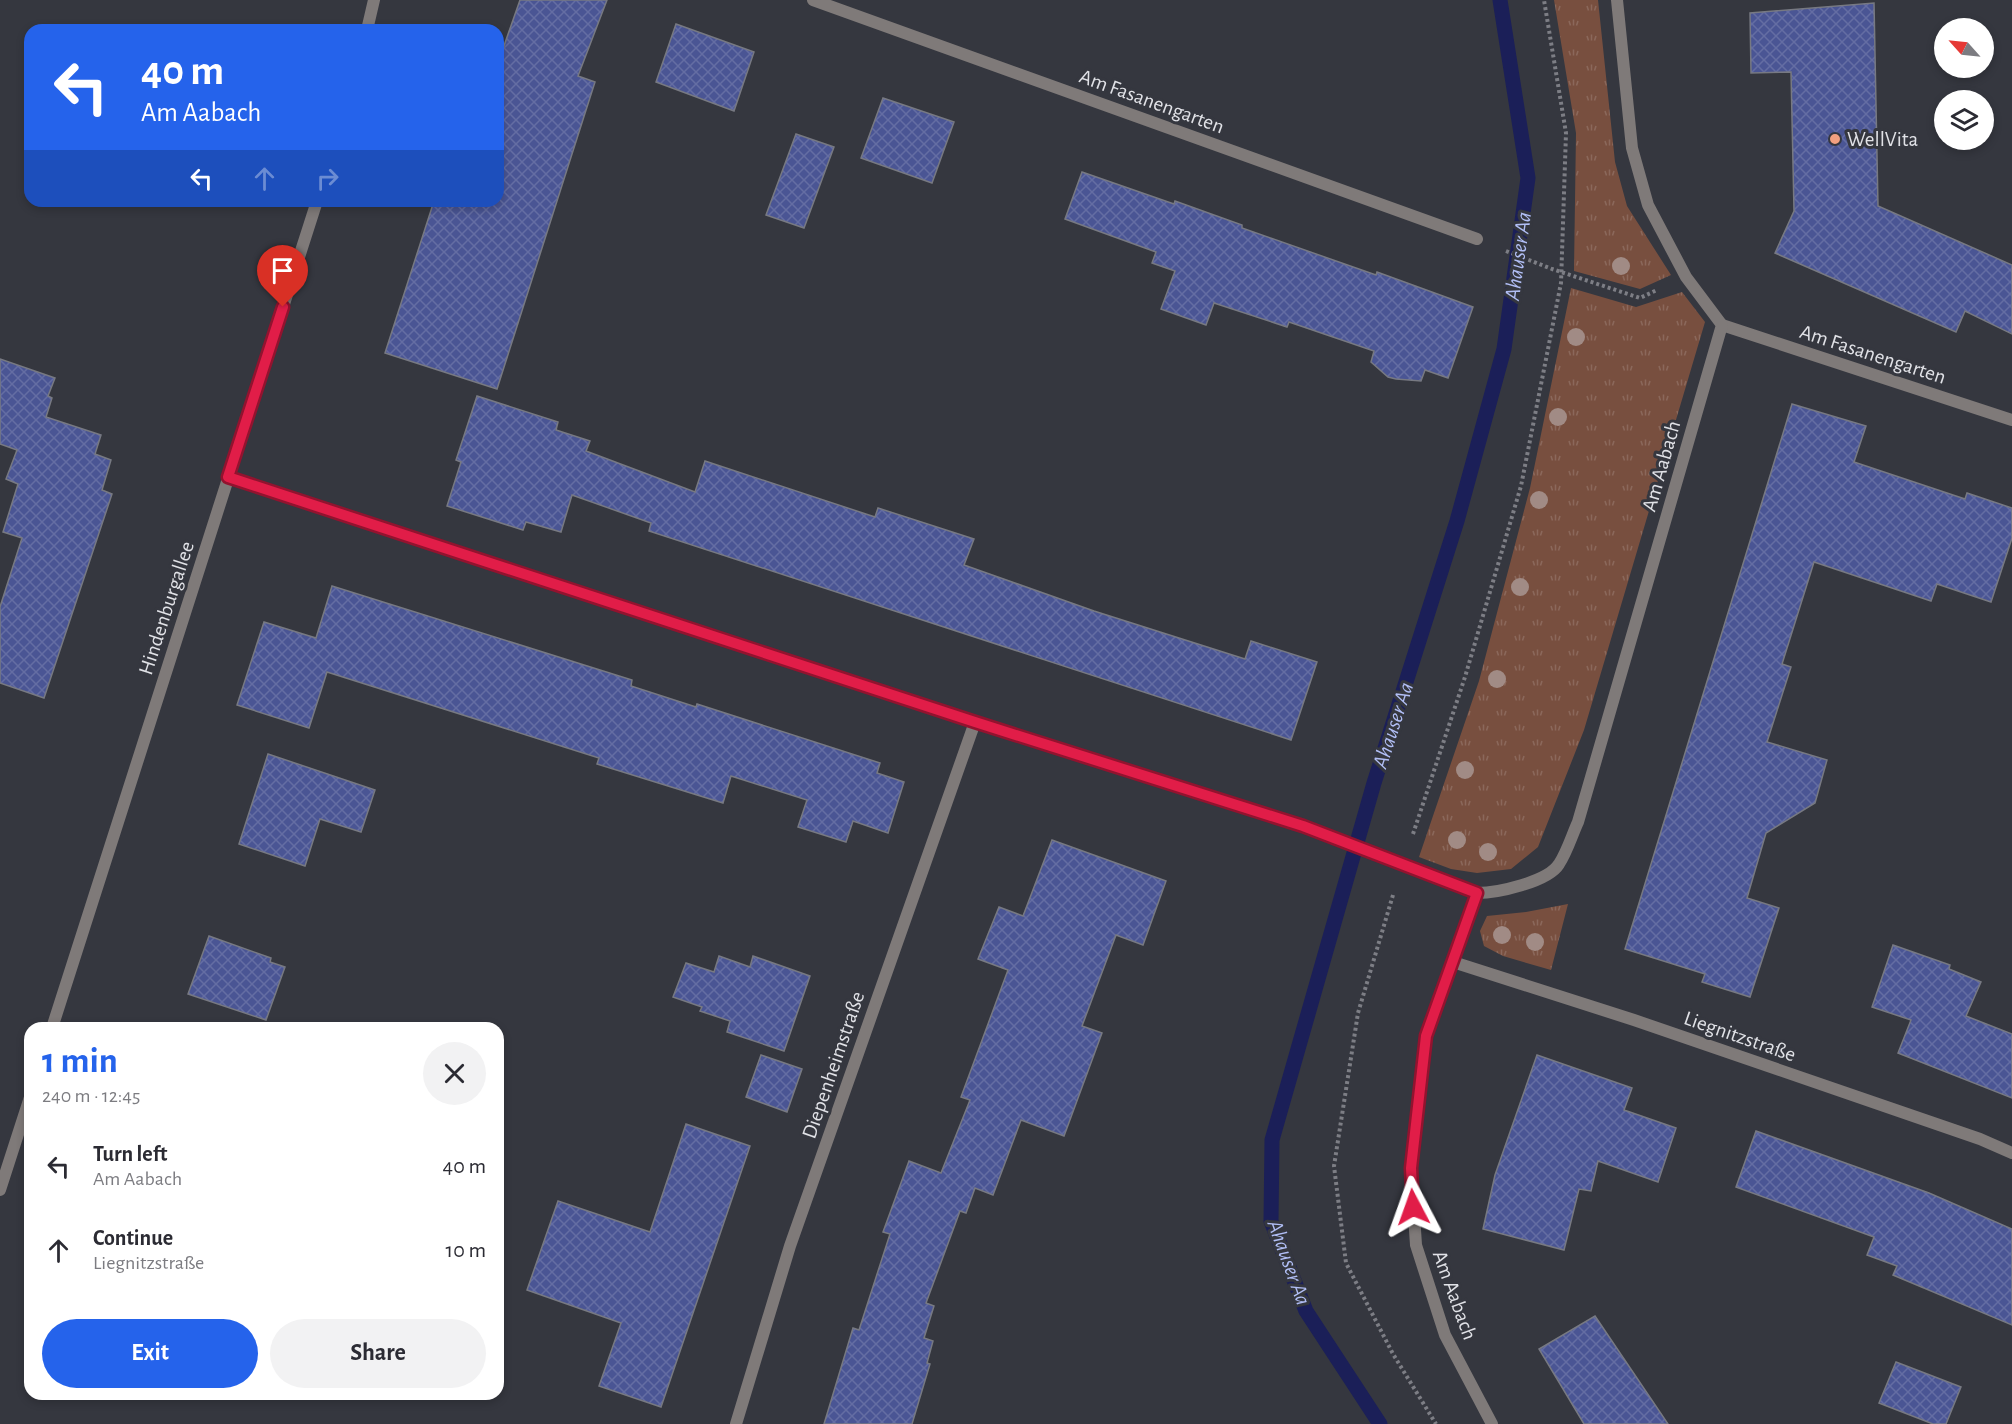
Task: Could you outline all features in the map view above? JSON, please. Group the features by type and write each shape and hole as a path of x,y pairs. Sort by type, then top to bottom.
{"street":[{"path":"368,24 374,0"},
{"name":"Am Fasanengarten","path":"813,0 1478,239"},
{"path":"1617,0 1632,148 1648,205 1686,277 1722,325"},
{"name":"Hindenburgallee","path":"54,1022 315,207"},
{"name":"Am Fasanengarten","path":"1722,325 2012,420"},
{"name":"Am Aabach","path":"975,722 1303,826 1477,893 1493,893 1529,884 1558,867 1578,822 1722,325"},
{"path":"228,477 975,722"},
{"name":"Diepenheimstraße","path":"736,1424 790,1246 975,722"},
{"name":"Am Aabach","path":"1477,893 1426,1036 1411,1168 1416,1245 1445,1335 1492,1424"},
{"name":"Liegnitzstraße","path":"1453,962 1657,1028 2012,1153"},
{"path":"0,1190 24,1116"}],"path":[{"path":"1436,1424 1393,1354 1346,1263 1334,1166 1358,1013 1403,864 1466,677 1521,486 1561,283 1566,133 1544,0"},
{"path":"1478,239 1561,272 1640,298 1686,277"}],"green space":[{"path":"1554,0 1598,0 1615,162 1627,206 1671,275 1640,289 1574,271 1576,133"},
{"path":"1571,288 1636,307 1682,292 1705,322 1584,730 1538,847 1511,869 1477,873 1451,869 1419,857 1479,681 1530,488"},
{"path":"1568,904 1551,970 1503,956 1484,946 1480,931 1487,916"}],"building":[{"path":"520,0 607,0 578,76 595,82 497,389 385,353 432,207 504,207 504,46"},
{"path":"1874,3 1878,206 2012,265 2012,334 1965,311 1956,332 1775,253 1794,211 1791,72 1751,73 1750,13"},
{"path":"676,24 754,52 734,111 656,82"},
{"path":"883,98 954,122 932,183 861,158"},
{"path":"796,134 834,147 804,228 766,215"},
{"path":"1082,172 1174,204 1175,201 1242,225 1242,228 1376,275 1377,272 1473,307 1448,378 1425,370 1421,381 1388,377 1371,362 1374,351 1289,322 1287,327 1214,303 1206,325 1161,309 1175,271 1152,263 1156,252 1065,219"},
{"path":"0,359 55,378 48,396 52,398 46,417 101,435 95,454 111,460 102,490 112,494 44,698 0,683 0,607 22,538 3,532 18,484 6,479 17,450 0,444"},
{"path":"477,396 558,422 556,430 590,441 586,451 695,492 705,461 875,517 878,508 974,539 964,565 1094,611 1245,659 1251,641 1317,662 1291,740 649,531 651,523 572,495 561,532 526,522 523,530 447,506 461,462 456,460"},
{"path":"1792,404 1866,426 1854,462 1965,499 1967,493 2012,508 2012,538 1991,602 1937,584 1931,601 1814,562 1782,664 1791,667 1767,742 1827,760 1815,803 1766,833 1747,898 1779,908 1750,997 1702,982 1705,974 1625,949"},
{"path":"332,586 632,680 631,686 696,707 697,704 880,763 877,773 904,782 888,833 853,821 846,842 798,827 807,800 731,776 723,803 597,764 599,758 327,672 309,728 237,705 264,622 316,638"},
{"path":"268,754 375,790 361,832 320,819 305,866 239,844"},
{"path":"1052,840 1166,881 1143,945 1116,935 1082,1026 1102,1033 1064,1136 1021,1120 993,1195 975,1188 966,1213 960,1211 926,1303 934,1306 924,1338 933,1341 927,1363 930,1364 912,1424 824,1424 853,1328 859,1330 890,1234 883,1232 909,1161 941,1173 970,1100 961,1097 1008,970 978,959 999,907 1023,916"},
{"path":"209,936 271,958 270,962 285,967 266,1020 188,994"},
{"path":"1893,945 1950,965 1949,969 1981,982 1966,1016 2012,1034 2012,1098 1898,1053 1911,1020 1872,1007"},
{"path":"719,956 750,967 753,956 810,976 784,1051 727,1032 730,1021 700,1011 702,1007 673,997 686,963 714,972"},
{"path":"761,1055 802,1069 787,1112 746,1097"},
{"path":"1537,1055 1632,1088 1624,1110 1676,1128 1658,1182 1598,1161 1591,1191 1579,1189 1564,1250 1483,1229 1495,1175"},
{"path":"686,1124 750,1146 661,1407 599,1386 621,1323 527,1290 558,1201 650,1232"},
{"path":"1756,1131 1929,1193 2012,1229 2012,1325 1893,1275 1897,1266 1867,1255 1874,1237 1736,1187"},
{"path":"1595,1316 1668,1424 1584,1424 1539,1349"},
{"path":"1896,1362 1961,1387 1946,1424 1933,1424 1879,1403"}],"waterway":[{"name":"Ahauser Aa","path":"1380,1424 1306,1311 1271,1221 1272,1140 1374,783 1457,521 1504,349 1528,178 1500,0"}],"place":[{"name":"WellVita","path":"1835,139"}],"route":[{"path":"283,307 228,477 975,722 1303,826 1477,893 1426,1036 1411,1168 1413,1207"}]}
